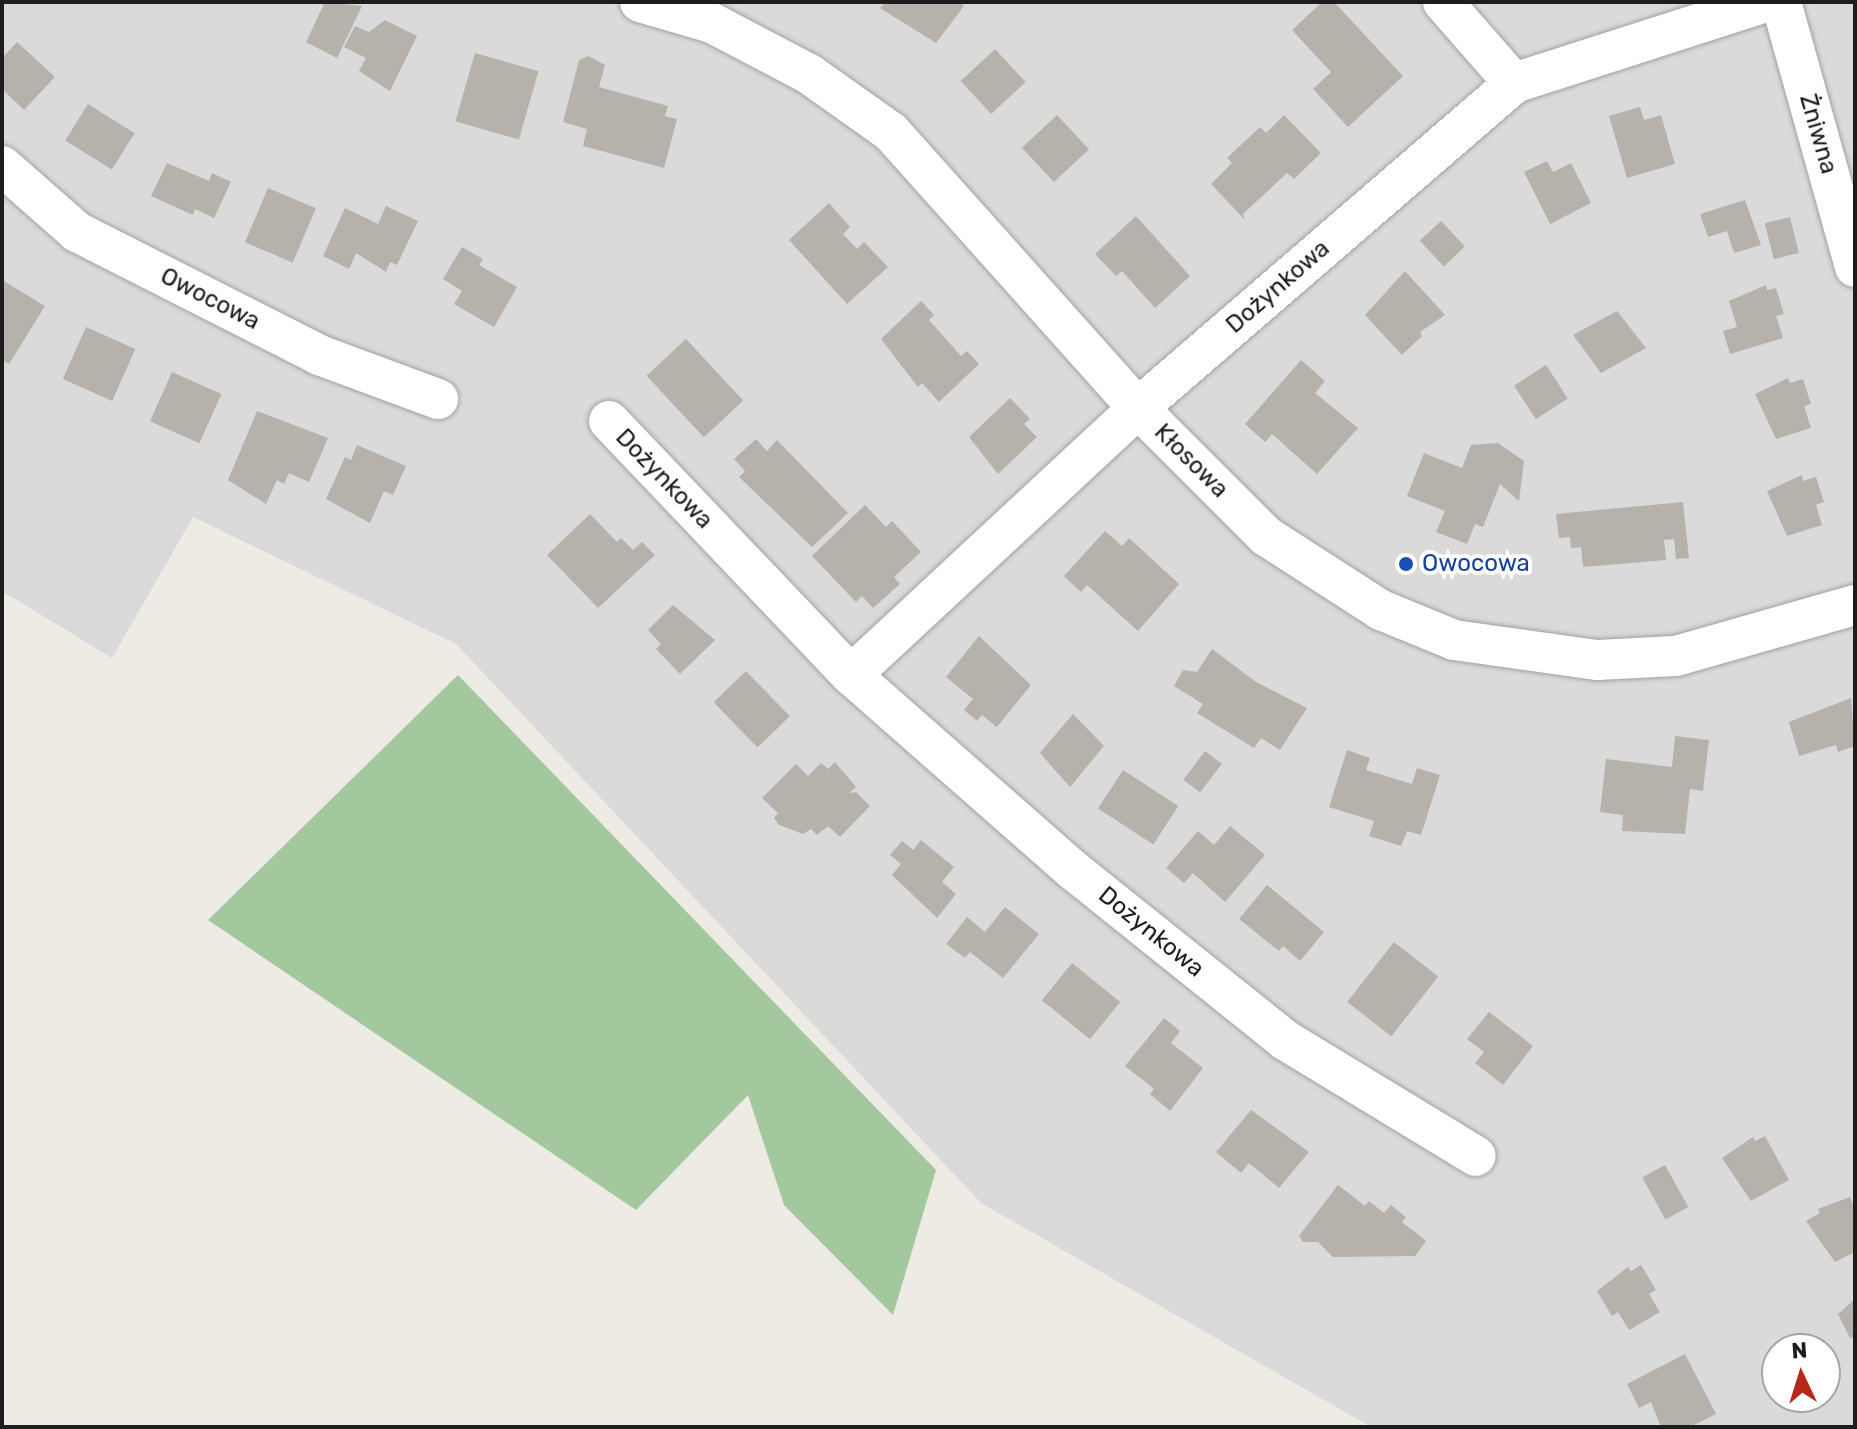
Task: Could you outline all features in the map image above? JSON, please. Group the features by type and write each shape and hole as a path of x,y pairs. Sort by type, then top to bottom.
{"street":[{"name":"Kłosowa","path":"640,2 712,23 809,74 891,132 1138,408 1266,536 1381,610 1454,640 1597,660 1676,656 1855,605"},
{"path":"1443,2 1514,83"},
{"name":"Dożynkowa","path":"851,675 1138,408 1514,83 1767,2"},
{"name":"Żniwna","path":"1781,2 1855,267"},
{"name":"Owocowa","path":"2,166 77,232 319,355 438,399"},
{"name":"Dożynkowa","path":"609,421 851,675 1073,870 1285,1040 1476,1156"}],"shaded area":[{"path":"2,2 1855,2 1855,1427 1371,1427 981,1203 456,644 193,517 112,658 2,591"}],"green space":[{"path":"458,675 936,1170 893,1315 784,1205 748,1095 636,1210 208,920"}],"building":[{"path":"325,2 362,6 337,58 306,42"},
{"path":"885,2 959,2 964,6 936,43 880,8"},
{"path":"1322,2 1334,2 1403,76 1348,127 1313,89 1331,72 1292,30"},
{"path":"385,20 417,36 390,91 359,71 366,58 344,47 355,26 369,32"},
{"path":"17,42 55,77 24,110 2,89 2,58"},
{"path":"995,49 1026,82 991,114 961,81"},
{"path":"475,53 538,71 519,139 455,121"},
{"path":"588,56 605,65 599,87 668,106 665,116 677,119 664,168 583,146 587,129 563,122 579,60"},
{"path":"88,104 135,133 112,170 65,140"},
{"path":"1640,107 1644,120 1661,115 1675,164 1627,178 1609,116"},
{"path":"1057,115 1089,149 1054,182 1022,148"},
{"path":"1284,115 1321,153 1294,179 1287,173 1243,214 1245,220 1211,184 1232,163 1227,158 1260,127 1266,133"},
{"path":"1547,161 1553,172 1571,163 1591,203 1550,224 1524,172"},
{"path":"167,163 209,181 212,173 231,182 214,218 195,209 193,215 151,196"},
{"path":"268,188 316,208 293,263 245,242"},
{"path":"1745,200 1761,245 1734,253 1727,231 1708,237 1700,214"},
{"path":"829,203 850,227 843,234 857,249 864,242 888,267 847,304 789,240"},
{"path":"386,206 418,221 397,265 390,262 386,272 356,253 349,269 323,256 345,208 378,224"},
{"path":"1136,216 1190,276 1155,308 1122,271 1116,276 1095,254"},
{"path":"1790,217 1799,253 1774,259 1765,223"},
{"path":"1441,221 1465,247 1444,266 1420,241"},
{"path":"462,247 483,259 479,265 517,287 494,327 454,304 462,291 443,279"},
{"path":"1405,271 1445,315 1420,332 1422,336 1402,355 1365,315"},
{"path":"2,280 45,306 9,364 2,360"},
{"path":"1766,285 1767,290 1776,288 1784,314 1776,316 1783,338 1730,354 1723,331 1737,327 1729,301"},
{"path":"921,301 934,315 929,320 961,356 967,351 979,364 939,402 922,383 918,387 881,339"},
{"path":"1617,311 1646,348 1601,373 1573,335"},
{"path":"86,327 135,349 112,401 63,379"},
{"path":"686,339 743,400 704,437 647,376"},
{"path":"1301,360 1325,381 1315,393 1358,428 1317,474 1272,434 1265,442 1245,424"},
{"path":"1546,365 1568,399 1536,419 1514,386"},
{"path":"172,372 221,394 199,443 150,421"},
{"path":"1788,378 1790,383 1803,379 1811,404 1804,406 1811,428 1776,439 1755,394"},
{"path":"1010,398 1030,419 1024,424 1037,437 998,474 969,437"},
{"path":"257,411 328,438 309,482 289,473 284,484 277,480 266,504 228,480"},
{"path":"756,439 767,451 777,440 848,513 812,547 739,477 745,471 734,459"},
{"path":"1498,443 1524,461 1519,501 1500,484 1483,527 1475,524 1467,544 1436,532 1445,511 1407,496 1424,453 1462,468 1471,445"},
{"path":"357,445 406,466 393,495 384,491 370,523 326,499 345,457 351,460"},
{"path":"1802,475 1803,481 1816,477 1824,502 1816,505 1822,525 1787,536 1767,491"},
{"path":"1683,502 1689,558 1676,559 1674,539 1664,540 1666,560 1583,567 1581,547 1571,548 1570,537 1559,538 1556,514"},
{"path":"865,505 886,527 892,521 921,552 894,577 900,584 873,608 862,596 856,602 812,556"},
{"path":"590,514 617,542 621,538 633,550 642,542 655,555 598,608 547,555"},
{"path":"1105,531 1122,546 1129,538 1179,584 1138,631 1087,585 1081,592 1064,576"},
{"path":"673,605 715,640 680,674 656,649 661,644 648,630"},
{"path":"979,636 1031,685 997,727 982,715 977,721 964,710 973,699 946,677"},
{"path":"1212,649 1256,682 1307,708 1280,750 1261,738 1254,748 1197,713 1203,704 1174,686 1183,670 1197,672"},
{"path":"746,671 790,716 757,748 714,702"},
{"path":"1851,698 1855,746 1838,752 1836,745 1799,756 1789,722"},
{"path":"1073,714 1104,746 1070,787 1040,753"},
{"path":"1675,736 1709,740 1703,791 1690,789 1685,834 1622,831 1623,815 1600,812 1606,759 1672,767"},
{"path":"1347,750 1370,758 1366,770 1412,784 1417,768 1440,775 1421,835 1407,831 1401,846 1369,836 1374,821 1329,807"},
{"path":"1205,751 1222,764 1200,792 1183,780"},
{"path":"835,762 856,787 849,793 856,792 870,806 840,837 828,826 817,835 811,829 803,834 779,825 774,818 778,813 762,798 796,764 808,776 821,763 828,769"},
{"path":"1123,770 1178,806 1153,845 1098,809"},
{"path":"1230,826 1265,855 1225,902 1193,873 1184,883 1166,868 1198,831 1214,845"},
{"path":"921,840 954,867 942,882 956,894 937,918 892,875 901,864 890,855 902,841 913,850"},
{"path":"1267,885 1324,932 1300,961 1283,946 1279,951 1239,919"},
{"path":"1005,907 1039,934 1003,978 970,952 965,958 946,944 967,917 985,932"},
{"path":"1394,942 1438,976 1391,1036 1347,1002"},
{"path":"1072,963 1120,1002 1090,1039 1042,1000"},
{"path":"1489,1012 1533,1046 1503,1085 1475,1063 1484,1052 1467,1039"},
{"path":"1164,1018 1180,1031 1171,1043 1203,1068 1170,1111 1150,1094 1154,1089 1125,1066"},
{"path":"1251,1110 1309,1152 1279,1188 1249,1163 1241,1173 1216,1152"},
{"path":"1765,1136 1789,1180 1751,1201 1722,1158 1753,1137 1755,1141"},
{"path":"1665,1165 1688,1207 1666,1220 1642,1178"},
{"path":"1338,1185 1365,1206 1369,1201 1384,1213 1391,1205 1406,1217 1402,1222 1426,1241 1415,1256 1333,1257 1318,1242 1303,1242 1299,1236"},
{"path":"1850,1197 1855,1208 1855,1252 1835,1262 1806,1221 1820,1213 1818,1209"},
{"path":"1641,1265 1656,1290 1649,1294 1660,1312 1629,1330 1618,1312 1612,1316 1597,1291 1628,1267 1631,1271"},
{"path":"1855,1299 1855,1336 1850,1338 1838,1314"},
{"path":"1685,1354 1716,1414 1690,1427 1661,1427 1651,1402 1639,1408 1627,1384"}],"place":[{"name":"Owocowa","path":"1406,564"}]}
